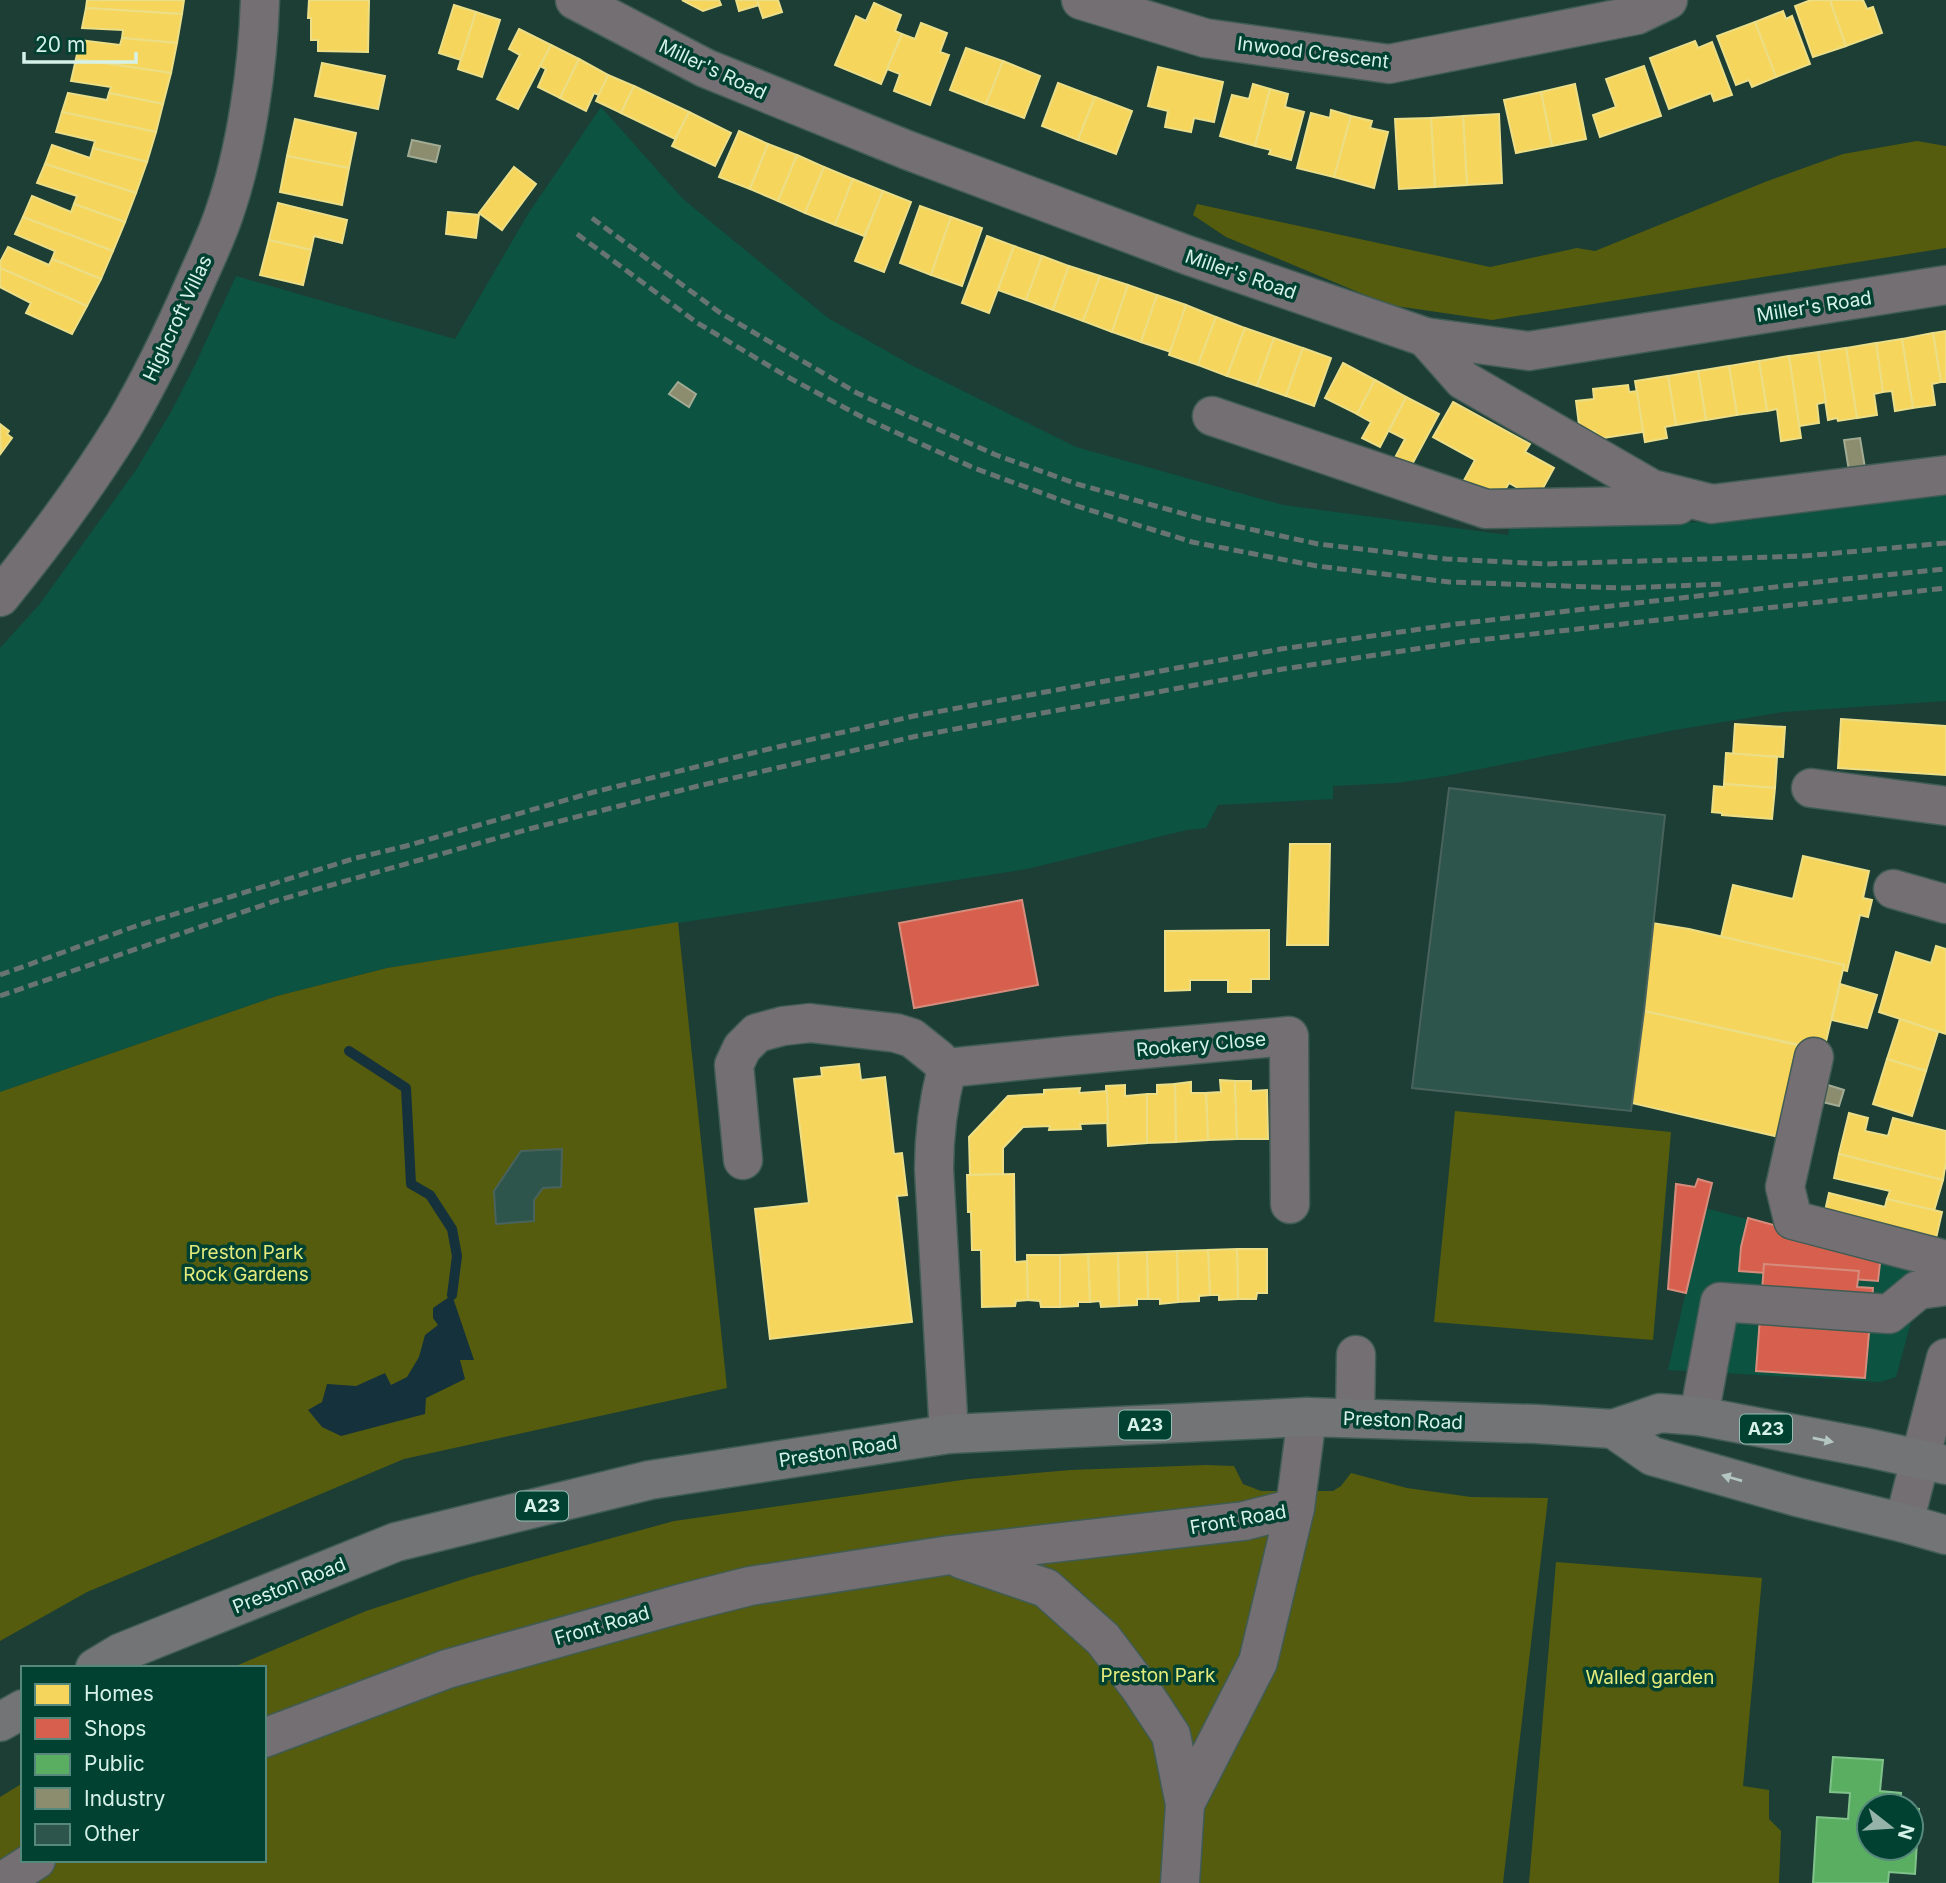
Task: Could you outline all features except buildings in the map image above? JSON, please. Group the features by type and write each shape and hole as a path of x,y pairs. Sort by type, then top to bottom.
{"highway":[{"name":"Preston Road","path":"98,1666 120,1653 396,1542 650,1480 949,1434 1307,1417 1613,1429 1660,1413 1699,1416 1933,1462"},
{"path":"1613,1429 1652,1456 1946,1535"},
{"path":"0,1723 21,1710"}],"street":[{"name":"Highcroft Villas","path":"0,597 35,554 123,425 156,367 214,240 242,146 254,70 260,0"},
{"name":"Miller's Road","path":"575,0 705,68 907,150 1187,256 1425,337 1528,351 1946,285"},
{"name":"Inwood Crescent","path":"1081,0 1205,38 1389,64 1637,15 1668,0"},
{"path":"1425,337 1463,380 1652,489 1712,504"},
{"path":"1212,416 1486,509 1712,504 1946,475"},
{"path":"1811,788 1946,806"},
{"path":"1893,889 1946,904"},
{"path":"743,1160 734,1065 742,1048 757,1033 810,1023 896,1033 912,1038 947,1068 934,1131 934,1169 949,1434"},
{"name":"Rookery Close","path":"947,1068 1289,1037 1290,1204"},
{"path":"1814,1057 1785,1186 1793,1220 1946,1260"},
{"path":"1699,1416 1720,1302 1889,1314 1918,1290 1946,1286"},
{"path":"1355,1418 1356,1355"},
{"path":"1904,1522 1933,1462 1946,1358"},
{"path":"1295,1508 1307,1417"},
{"name":"Front Road","path":"266,1737 447,1670 750,1586 950,1555 1244,1521 1295,1508 1258,1662 1185,1804"},
{"name":"Front Road","path":"950,1555 1046,1588 1103,1639 1140,1688 1171,1735 1185,1804 1180,1883"},
{"path":"0,1883 33,1862"}],"shaded area":[{"path":"601,107 683,199 828,318 913,366 1076,447 1283,505 1508,535 1512,513 1672,523 1742,521 1946,495 1946,701 1783,712 1675,730 1445,776 1396,783 1333,786 1333,799 1218,805 1206,828 1187,830 1027,869 387,968 277,996 0,1092 0,648 39,605 136,470 171,412 236,276 455,339 528,214"},
{"path":"1705,1208 1926,1267 1896,1377 1880,1382 1668,1370"}],"green space":[{"path":"1917,141 1946,146 1946,248 1492,320 1389,305 1226,237 1193,215 1197,204 1490,267 1577,248 1595,251 1765,182 1843,154"},
{"name":"Preston Park Rock Gardens","path":"678,922 727,1388 404,1459 87,1592 0,1641 0,1092 277,996 387,968"},
{"path":"1455,1111 1671,1132 1653,1340 1434,1322"},
{"name":"Preston Park","path":"1234,1466 1243,1484 1261,1491 1333,1491 1341,1486 1351,1473 1407,1488 1471,1497 1548,1498 1503,1883 0,1883 0,1797 21,1784 21,1862 266,1862 266,1666 236,1666 366,1611 470,1577 674,1521 969,1479 1070,1470"},
{"name":"Walled garden","path":"1556,1562 1762,1578 1743,1786 1769,1790 1769,1819 1781,1831 1779,1883 1529,1883"}],"water":[{"path":"452,1295 474,1360 460,1360 465,1379 426,1398 425,1414 341,1436 322,1427 308,1410 322,1402 327,1384 356,1386 385,1373 391,1385 407,1377 419,1357 425,1335 438,1325 433,1318 433,1308"}],"waterway":[{"path":"349,1051 406,1088 411,1184 430,1195 452,1229 457,1256 452,1295"}],"railway":[{"path":"592,218 719,312 857,393 996,455 1077,484 1199,518 1318,544 1446,559 1545,564 1804,556 1946,543"},
{"path":"577,234 696,322 786,376 862,417 974,468 1077,506 1192,542 1317,566 1449,582 1623,588 1725,584"},
{"path":"0,975 136,926 356,858 594,792 914,716 1281,649 1456,624 1946,569"},
{"path":"0,996 275,901 529,829 698,786 917,736 1283,669 1461,642 1946,588"}]}
